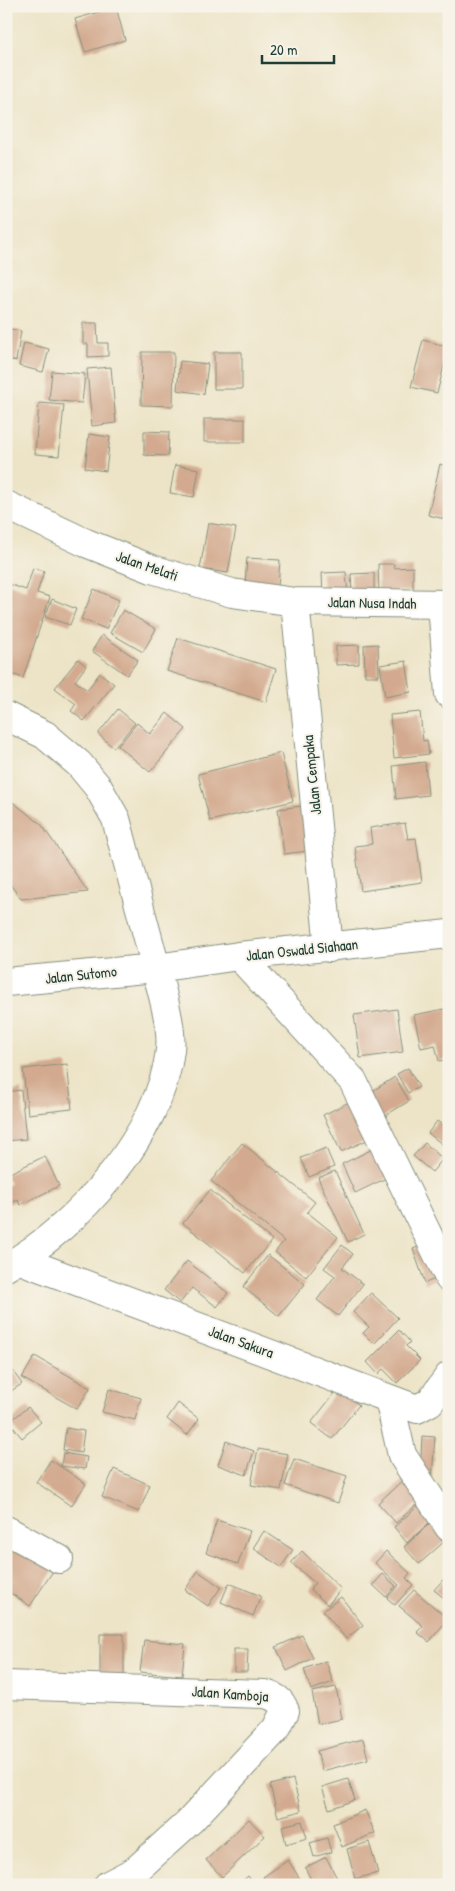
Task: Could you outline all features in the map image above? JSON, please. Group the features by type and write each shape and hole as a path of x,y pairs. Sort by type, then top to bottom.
{"main road":[{"name":"Jalan Melati","path":"6,505 86,543 152,569 232,593 295,602"},
{"name":"Jalan Nusa Indah","path":"295,602 446,604"},
{"name":"Jalan Cempaka","path":"295,602 329,948"},
{"path":"446,604 449,694"},
{"path":"6,716 45,735 80,764 98,787 116,819 156,968 171,1048 165,1076 155,1105 137,1138 92,1197 66,1223 13,1264"},
{"name":"Jalan Oswald Siahaan","path":"156,968 239,956 449,934"},
{"path":"239,956 353,1081 449,1278"},
{"name":"Jalan Sutomo","path":"6,982 156,968"},
{"name":"Jalan Sakura","path":"13,1264 417,1408 430,1402 449,1376"},
{"path":"390,1399 402,1455 449,1527"},
{"path":"6,1530 59,1559"},
{"name":"Jalan Kamboja","path":"6,1685 265,1694 276,1697 282,1702 285,1711 276,1729 192,1820 135,1871 108,1885"}],"building":[{"path":"116,7 125,40 85,52 75,19"},
{"path":"83,323 97,323 98,343 108,343 108,356 88,357 88,344 83,344"},
{"path":"6,328 21,331 16,361 6,359"},
{"path":"423,340 449,347 437,393 411,387"},
{"path":"24,343 49,349 43,372 19,366"},
{"path":"142,352 174,352 173,406 141,405"},
{"path":"214,352 242,352 242,389 214,389"},
{"path":"180,361 208,364 204,394 177,390"},
{"path":"111,367 116,423 92,426 87,369"},
{"path":"52,371 85,374 82,403 49,400"},
{"path":"39,403 64,405 59,456 35,454"},
{"path":"204,419 245,419 245,442 204,442"},
{"path":"144,431 169,432 168,456 144,455"},
{"path":"89,434 110,437 106,471 85,468"},
{"path":"440,464 449,467 449,520 428,515"},
{"path":"175,465 199,469 194,497 170,493"},
{"path":"208,523 236,528 228,573 200,569"},
{"path":"247,558 280,560 278,587 245,585"},
{"path":"378,564 394,564 394,568 413,567 413,591 379,592"},
{"path":"33,568 44,571 37,593 50,597 23,678 6,672 6,583 26,590"},
{"path":"346,572 348,596 323,598 322,573"},
{"path":"374,573 374,593 352,594 351,574"},
{"path":"94,589 119,600 106,629 81,619"},
{"path":"52,599 76,609 70,625 45,617"},
{"path":"123,610 156,629 143,652 110,633"},
{"path":"102,635 138,660 127,675 92,651"},
{"path":"178,638 276,669 266,702 167,671"},
{"path":"378,644 379,676 365,676 364,645"},
{"path":"359,645 359,664 336,665 336,646"},
{"path":"78,659 86,666 75,681 87,690 100,673 114,684 84,721 71,711 76,704 55,688"},
{"path":"406,661 411,692 385,697 380,665"},
{"path":"118,709 135,723 114,748 98,734"},
{"path":"420,712 423,741 427,740 429,754 394,758 390,715"},
{"path":"167,713 186,729 150,772 118,746 137,723 150,734"},
{"path":"281,753 293,801 210,821 198,774"},
{"path":"425,762 428,795 396,799 393,766"},
{"path":"6,797 41,824 88,892 21,899 6,879"},
{"path":"302,806 308,851 284,854 278,809"},
{"path":"405,823 408,839 416,838 422,882 361,891 355,846 372,844 370,828"},
{"path":"449,1008 449,1059 439,1061 435,1045 421,1048 414,1015"},
{"path":"397,1009 403,1052 360,1058 354,1015"},
{"path":"67,1064 72,1109 28,1114 23,1069"},
{"path":"408,1068 419,1087 408,1093 397,1074"},
{"path":"395,1077 409,1101 380,1119 366,1095"},
{"path":"21,1090 26,1139 6,1141 6,1092"},
{"path":"349,1102 367,1140 341,1152 323,1115"},
{"path":"437,1121 449,1130 449,1158 443,1153 447,1148 428,1133"},
{"path":"242,1143 315,1202 307,1212 338,1237 306,1277 275,1252 284,1241 211,1181"},
{"path":"425,1143 443,1159 432,1172 413,1156"},
{"path":"383,1144 397,1173 355,1193 342,1164"},
{"path":"326,1148 334,1167 309,1177 301,1158"},
{"path":"45,1156 59,1186 20,1205 18,1200 6,1205 6,1186 10,1184 6,1175"},
{"path":"335,1171 364,1234 348,1242 318,1178"},
{"path":"210,1190 272,1240 245,1273 183,1223"},
{"path":"430,1242 443,1276 425,1283 413,1249"},
{"path":"342,1245 353,1254 342,1268 363,1284 338,1316 317,1300 335,1276 324,1268"},
{"path":"268,1255 305,1284 279,1316 243,1287"},
{"path":"187,1261 228,1293 217,1307 192,1288 180,1303 164,1290"},
{"path":"371,1293 398,1318 374,1344 363,1333 369,1327 353,1312"},
{"path":"399,1330 410,1342 406,1346 420,1360 397,1383 383,1369 378,1374 367,1362"},
{"path":"35,1356 90,1388 77,1409 22,1378"},
{"path":"6,1362 22,1384 6,1394"},
{"path":"109,1389 141,1398 135,1420 102,1412"},
{"path":"338,1389 359,1405 332,1439 311,1423"},
{"path":"178,1403 199,1419 187,1435 167,1419"},
{"path":"28,1407 41,1422 22,1438 9,1422"},
{"path":"66,1428 84,1431 81,1453 63,1450"},
{"path":"422,1436 435,1437 432,1478 420,1477"},
{"path":"226,1441 254,1451 246,1475 218,1465"},
{"path":"258,1449 288,1454 281,1490 251,1485"},
{"path":"63,1453 87,1457 85,1469 61,1466"},
{"path":"294,1459 347,1476 338,1503 285,1485"},
{"path":"51,1460 86,1484 71,1506 36,1482"},
{"path":"114,1469 150,1485 139,1512 102,1497"},
{"path":"404,1479 423,1499 396,1523 378,1503"},
{"path":"425,1500 438,1515 407,1543 394,1527"},
{"path":"217,1520 250,1531 238,1564 206,1553"},
{"path":"430,1523 446,1540 419,1564 404,1547"},
{"path":"264,1531 293,1550 281,1567 253,1548"},
{"path":"16,1542 55,1568 30,1606 6,1590 6,1552 8,1553"},
{"path":"302,1551 341,1589 328,1605 310,1589 315,1583 291,1563"},
{"path":"386,1551 410,1573 406,1578 413,1585 395,1605 387,1598 399,1585 375,1563"},
{"path":"198,1571 221,1587 208,1606 185,1590"},
{"path":"449,1573 449,1602 434,1590"},
{"path":"383,1574 396,1586 386,1597 373,1585"},
{"path":"229,1583 261,1596 253,1616 221,1602"},
{"path":"414,1590 448,1619 429,1642 417,1632 423,1626 399,1606"},
{"path":"341,1597 363,1625 346,1639 323,1611"},
{"path":"100,1634 124,1634 124,1676 100,1676"},
{"path":"302,1635 313,1658 287,1671 276,1647"},
{"path":"144,1640 185,1644 182,1676 140,1672"},
{"path":"234,1649 248,1649 247,1672 234,1672"},
{"path":"326,1661 333,1682 311,1690 304,1669"},
{"path":"336,1687 342,1719 318,1724 312,1692"},
{"path":"363,1739 368,1759 322,1771 317,1751"},
{"path":"293,1779 301,1811 278,1817 270,1785"},
{"path":"348,1779 355,1800 329,1809 322,1787"},
{"path":"365,1810 375,1833 342,1847 333,1824"},
{"path":"249,1819 265,1836 222,1877 206,1860"},
{"path":"302,1821 307,1838 286,1844 282,1826"},
{"path":"327,1838 331,1852 314,1857 310,1843"},
{"path":"369,1842 378,1873 355,1879 347,1849"},
{"path":"326,1857 339,1885 314,1885 305,1868"},
{"path":"288,1860 304,1885 269,1885 263,1877"},
{"path":"248,1876 255,1885 238,1885"}]}
